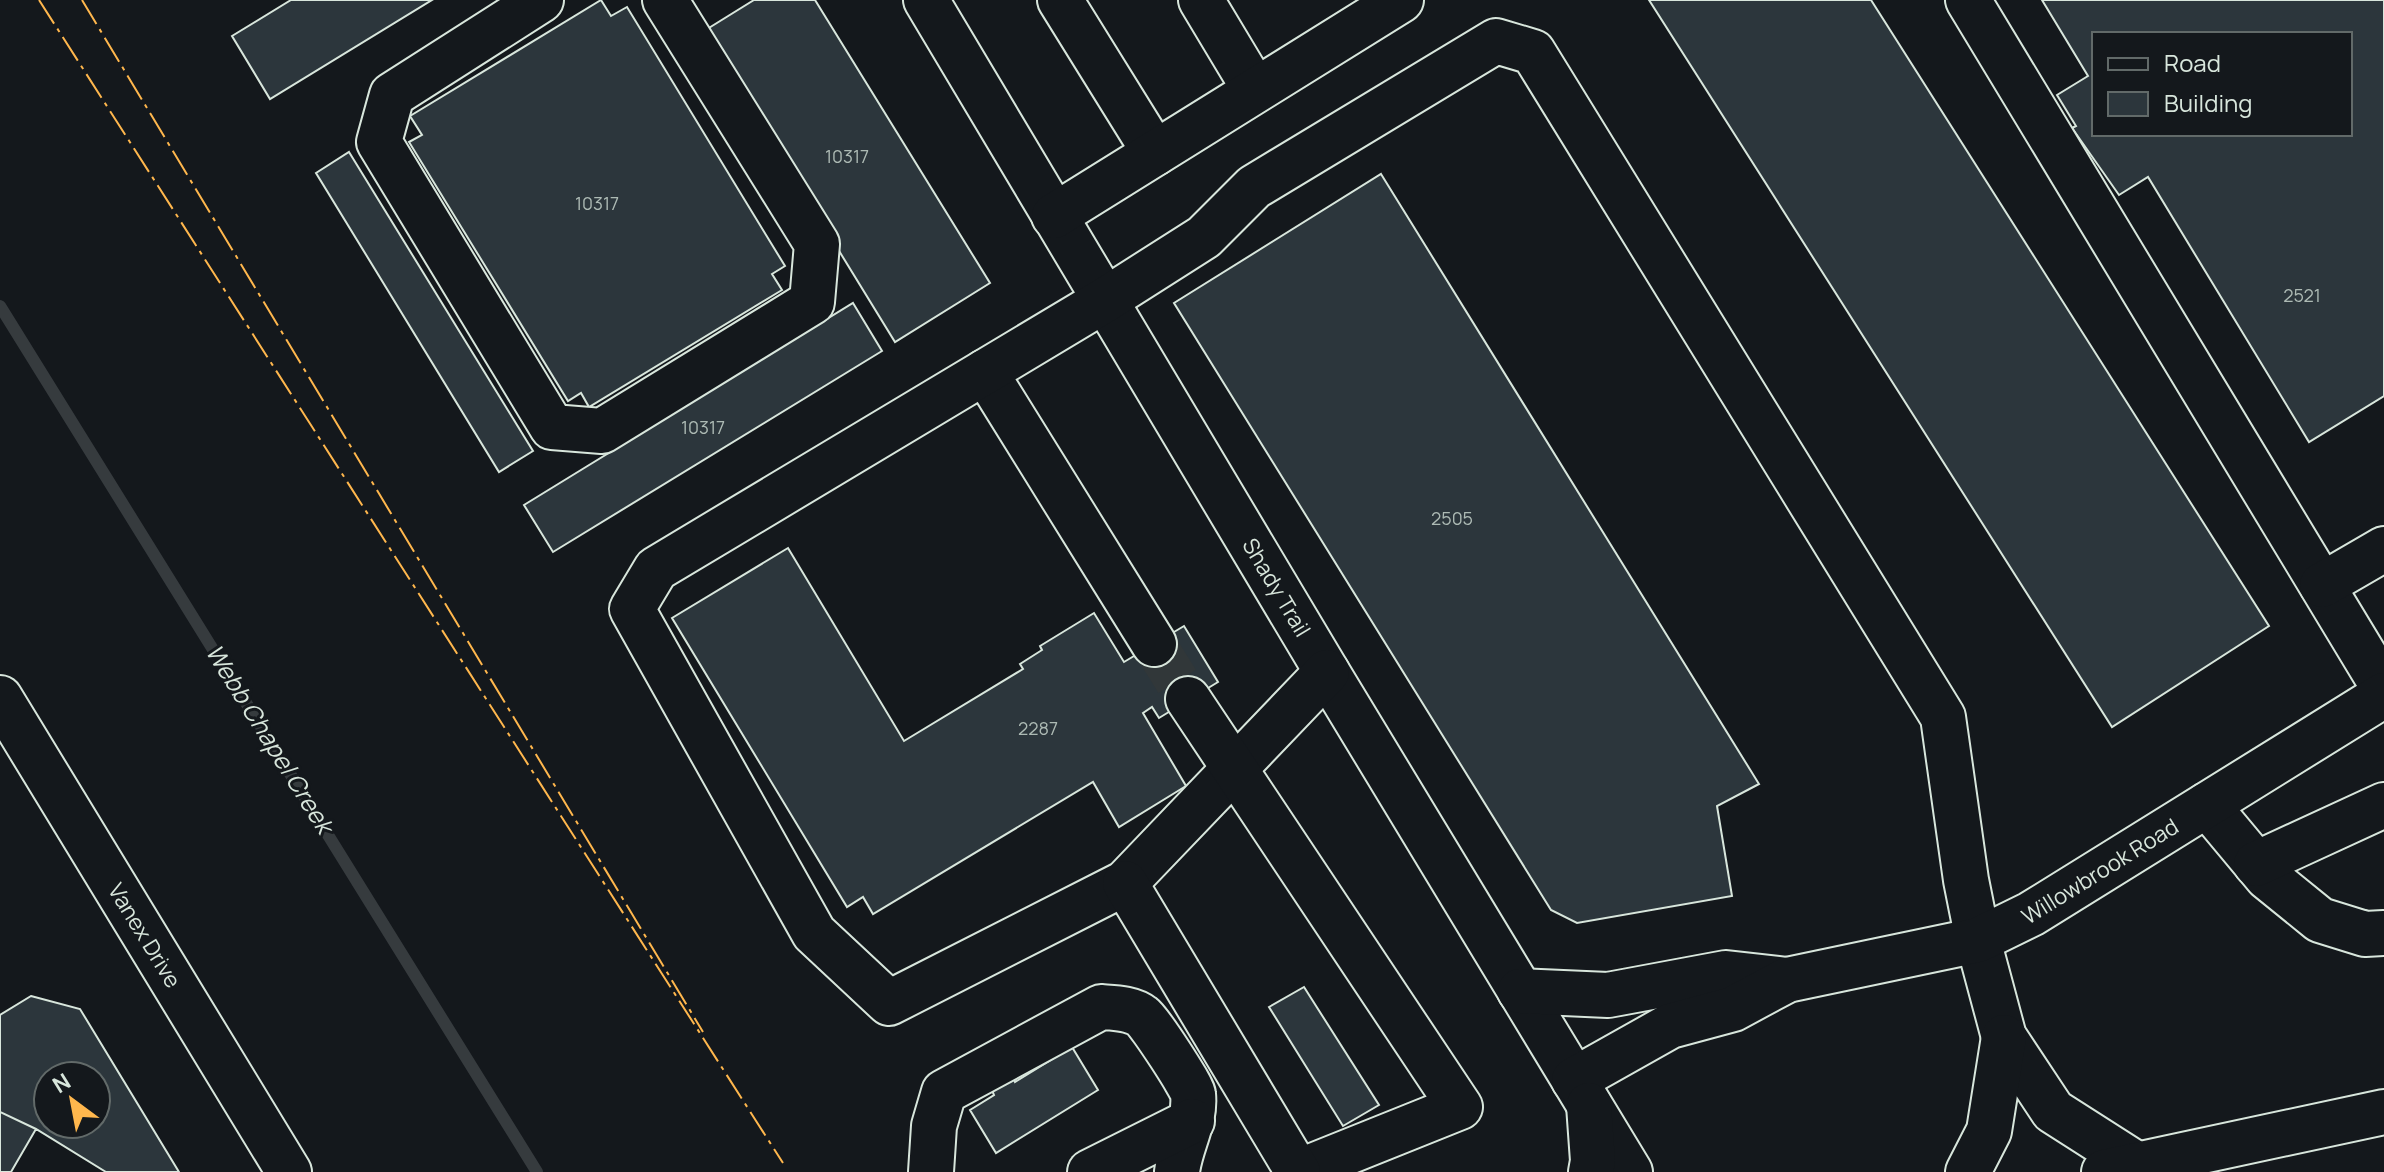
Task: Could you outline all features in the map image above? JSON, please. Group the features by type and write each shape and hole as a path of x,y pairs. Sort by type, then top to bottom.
{"street":[{"path":"541,0 392,95 379,142 552,427 602,431 812,302 817,244 665,0"},
{"name":"Shady Trail","path":"926,0 1630,1172"},
{"path":"1060,0 1155,153"},
{"path":"1201,0 1255,90"},
{"path":"1054,216 1255,90 1354,12 1401,0"},
{"path":"1968,0 2384,688"},
{"path":"1327,672 1125,883 889,1003 814,933 632,609 656,569 1105,300 1204,237 1254,187 1496,41 1533,52 1943,717 1966,880 1978,940 2004,1037 2053,1111 2120,1168 2384,1112"},
{"path":"985,372 1154,644"},
{"path":"2322,585 2384,549"},
{"name":"Willowbrook Road","path":"1581,1092 1670,1026 1733,1009 1787,980 1978,940 2031,914 2384,695"},
{"path":"1125,883 1298,1172 1460,1107 1188,699"},
{"name":"Vanex Drive","path":"7,727 289,1172"},
{"path":"2207,805 2267,877 2320,920 2365,934 2384,933"},
{"path":"2256,864 2384,805"},
{"name":"Willowbrook Road","path":"1520,991 1608,995 1726,973 1787,980"},
{"path":"931,1172 934,1126 944,1092 1101,1007 1122,1009 1143,1017 1193,1090 1192,1121 1179,1155 1177,1172"},
{"path":"1968,1172 1989,1131 2004,1037"},
{"path":"1581,1092 1593,1161 1591,1172"},
{"path":"1090,1172 1192,1121"}],"building":[{"path":"291,0 432,0 270,99 232,36"},
{"path":"601,0 611,16 627,7 785,266 772,274 782,290 589,407 581,393 568,401 409,142 422,135 410,116"},
{"path":"754,0 815,0 990,283 895,342 704,31"},
{"path":"1649,0 1871,0 2269,626 2112,727"},
{"path":"2042,0 2384,0 2384,396 2309,442 2148,177 2119,195 2072,128 2076,126 2057,95 2088,76"},
{"path":"349,152 533,451 499,472 316,173"},
{"path":"1381,174 1759,784 1717,806 1732,896 1577,923 1551,910 1174,303"},
{"path":"853,303 882,351 553,552 524,505"},
{"path":"788,548 904,741 1023,669 1020,664 1042,650 1040,646 1094,613 1124,662 1184,626 1218,682 1159,718 1152,707 1143,713 1186,786 1119,827 1093,782 873,914 863,897 847,907 672,618"},
{"path":"1304,987 1379,1105 1343,1126 1269,1007"},
{"path":"31,996 80,1009 111,1060 32,1060 32,1127 0,1112 0,1015"},
{"path":"1072,1047 1098,1090 996,1153 970,1110 994,1095 991,1088 1013,1077 1015,1082"},
{"path":"112,1062 179,1172 106,1172 54,1140 112,1140"},
{"path":"0,1112 32,1127 32,1136 11,1172 0,1172"}],"waterway":[{"name":"Webb Chapel Creek","path":"0,306 537,1172"}],"tunnel":[{"path":"1154,644 1188,699"}],"power":[{"path":"39,0 783,1163"},
{"path":"82,0 703,1032"}]}
